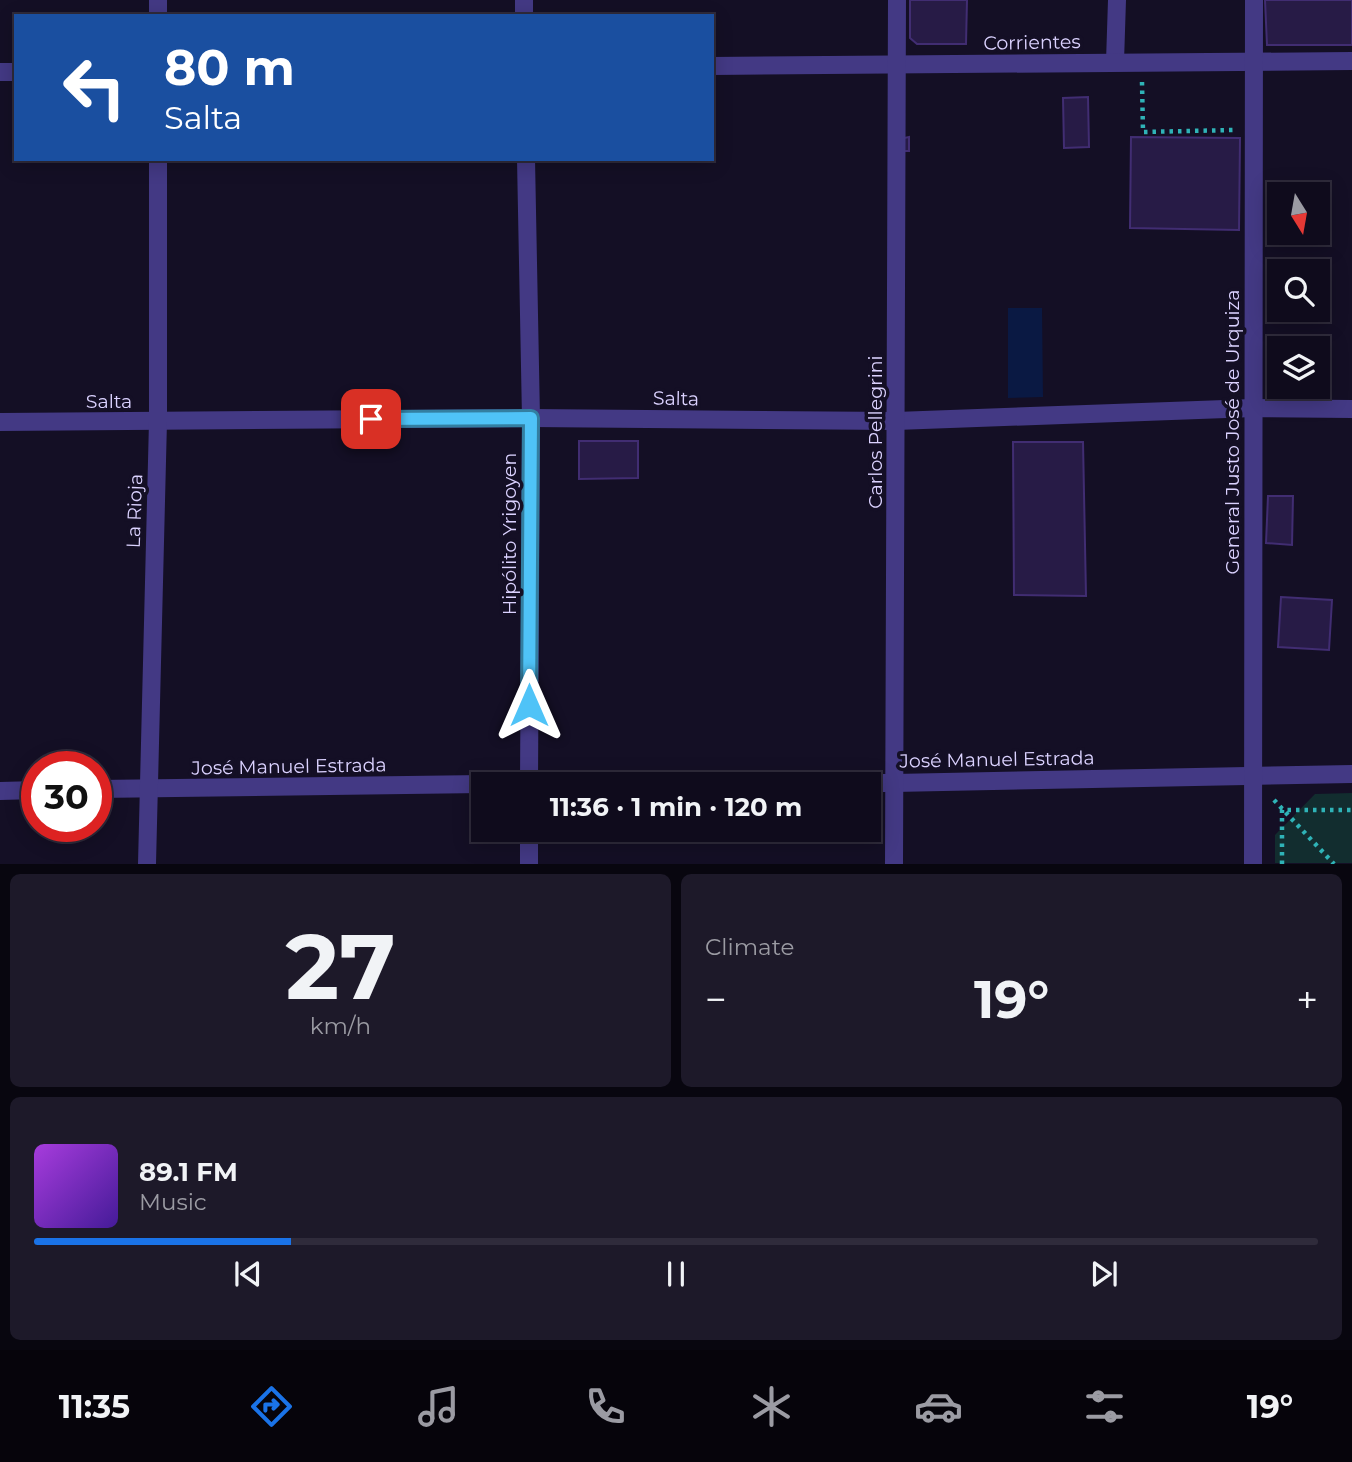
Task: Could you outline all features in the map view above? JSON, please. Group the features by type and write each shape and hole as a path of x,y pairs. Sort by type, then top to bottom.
{"street":[{"name":"Carlos Pellegrini","path":"894,863 897,0"},
{"path":"1115,62 1117,0"},
{"name":"General Justo José de Urquiza","path":"1253,863 1252,408 1256,130 1254,0"},
{"name":"Corrientes","path":"714,66 1352,61"},
{"name":"La Rioja","path":"147,863 158,421 158,161"},
{"name":"Hipólito Yrigoyen","path":"526,161 531,418 529,772"},
{"name":"Salta","path":"0,422 531,418 896,421 1252,408 1352,410"},
{"name":"José Manuel Estrada","path":"881,783 1352,774"},
{"name":"José Manuel Estrada","path":"112,789 471,784"},
{"path":"0,790 21,790"},
{"path":"529,842 529,863"}],"path":[{"path":"1142,62 1143,132 1256,130"},
{"path":"1252,774 1282,810 1334,863"},
{"path":"1282,810 1352,810"},
{"path":"1282,810 1282,863"}],"green space":[{"path":"1352,793 1352,863 1275,863 1275,835 1315,794"}],"water":[{"path":"1008,308 1042,308 1043,397 1008,398"}],"building":[{"path":"910,0 967,0 966,44 917,44 910,38"},
{"path":"1265,0 1352,0 1352,45 1267,45"},
{"path":"1088,97 1089,147 1064,148 1063,98"},
{"path":"909,137 909,151 904,151 904,138"},
{"path":"1131,137 1240,138 1239,230 1130,228"},
{"path":"579,441 638,441 638,478 579,479"},
{"path":"1013,442 1083,442 1086,596 1014,595"},
{"path":"1268,496 1293,496 1292,545 1266,543"},
{"path":"1281,597 1332,600 1329,650 1278,647"}],"route":[{"path":"371,419 531,418 529,705"}]}
